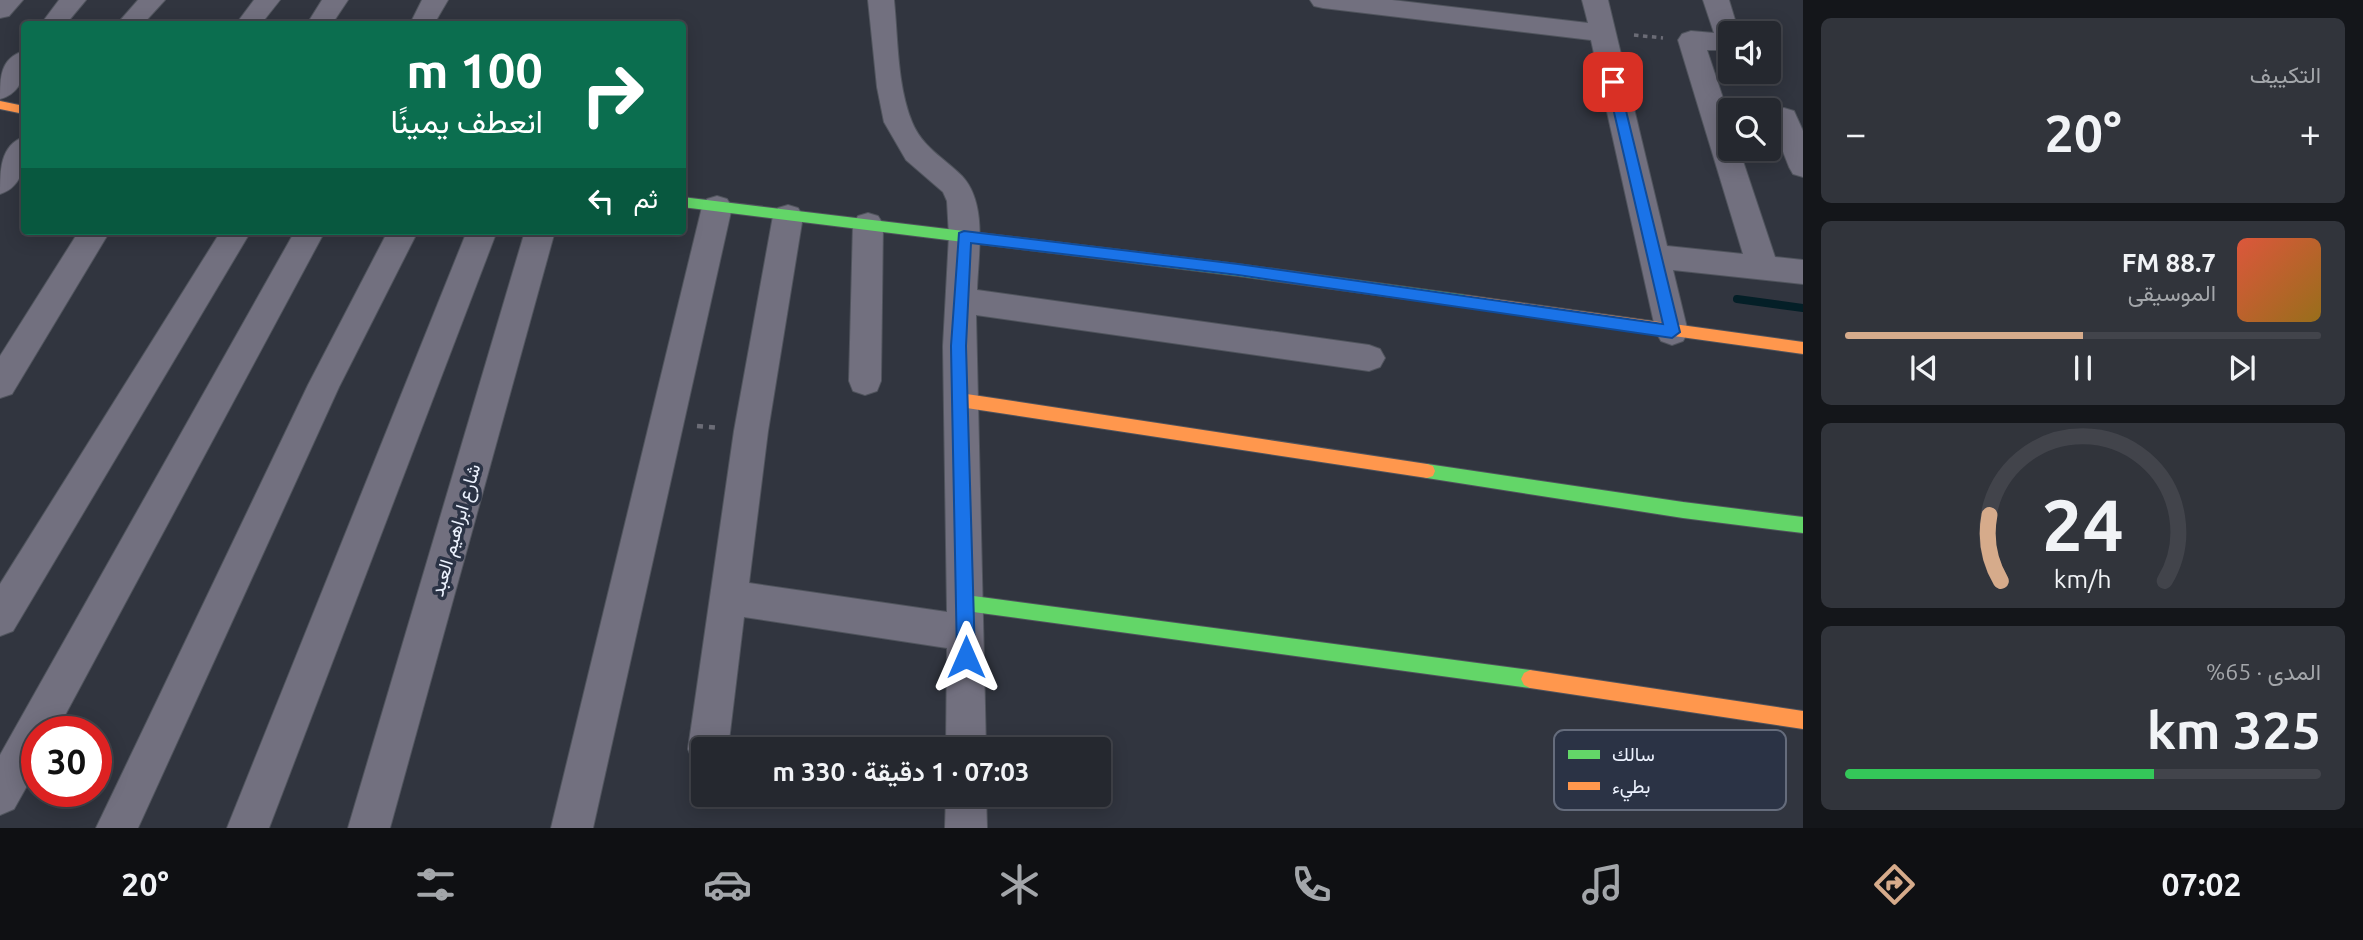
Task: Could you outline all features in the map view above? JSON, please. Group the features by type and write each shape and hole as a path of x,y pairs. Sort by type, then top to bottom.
{"street":[{"path":"0,10 10,0"},
{"path":"56,21 74,0"},
{"path":"133,21 152,0"},
{"path":"250,21 267,0"},
{"path":"321,21 335,0"},
{"path":"424,21 435,0"},
{"path":"881,0 890,87 898,122 916,153 959,192 962,201 964,236 960,300 960,400 966,618 966,737"},
{"path":"1323,0 1601,33"},
{"path":"1595,0 1672,332"},
{"path":"1716,0 1728,41 1723,43 1691,40 1763,268"},
{"path":"0,90 21,64"},
{"path":"0,105 21,109"},
{"path":"1784,118 1803,167"},
{"path":"0,183 21,152"},
{"path":"686,203 1238,270 1803,348"},
{"path":"572,828 665,422 718,207"},
{"path":"710,737 751,432 788,216"},
{"path":"865,381 867,224"},
{"path":"0,384 93,235"},
{"path":"0,618 234,235"},
{"path":"0,795 308,235"},
{"path":"117,828 324,385 401,235"},
{"path":"248,828 480,235"},
{"name":"شارع ابراهيم العبد","path":"369,828 539,235"},
{"path":"1653,256 1803,272"},
{"path":"960,300 1369,358"},
{"path":"960,400 1657,506 1803,525"},
{"path":"727,597 966,618 1573,685 1803,720"},
{"path":"965,828 966,807"}],"path":[{"path":"1601,33 1691,40"},
{"path":"665,422 751,432"}],"waterway":[{"path":"1737,299 1803,308"}],"traffic: fast":[{"path":"686,202 1238,270 1465,301"},
{"path":"1427,471 1683,510 1803,525"},
{"path":"966,603 1530,679"}],"traffic: slow":[{"path":"0,105 21,109"},
{"path":"1465,301 1803,348"},
{"path":"960,400 1427,471"},
{"path":"1530,679 1803,720"}],"route":[{"path":"966,657 959,346 964,236 1238,270 1672,332 1613,82"}]}
